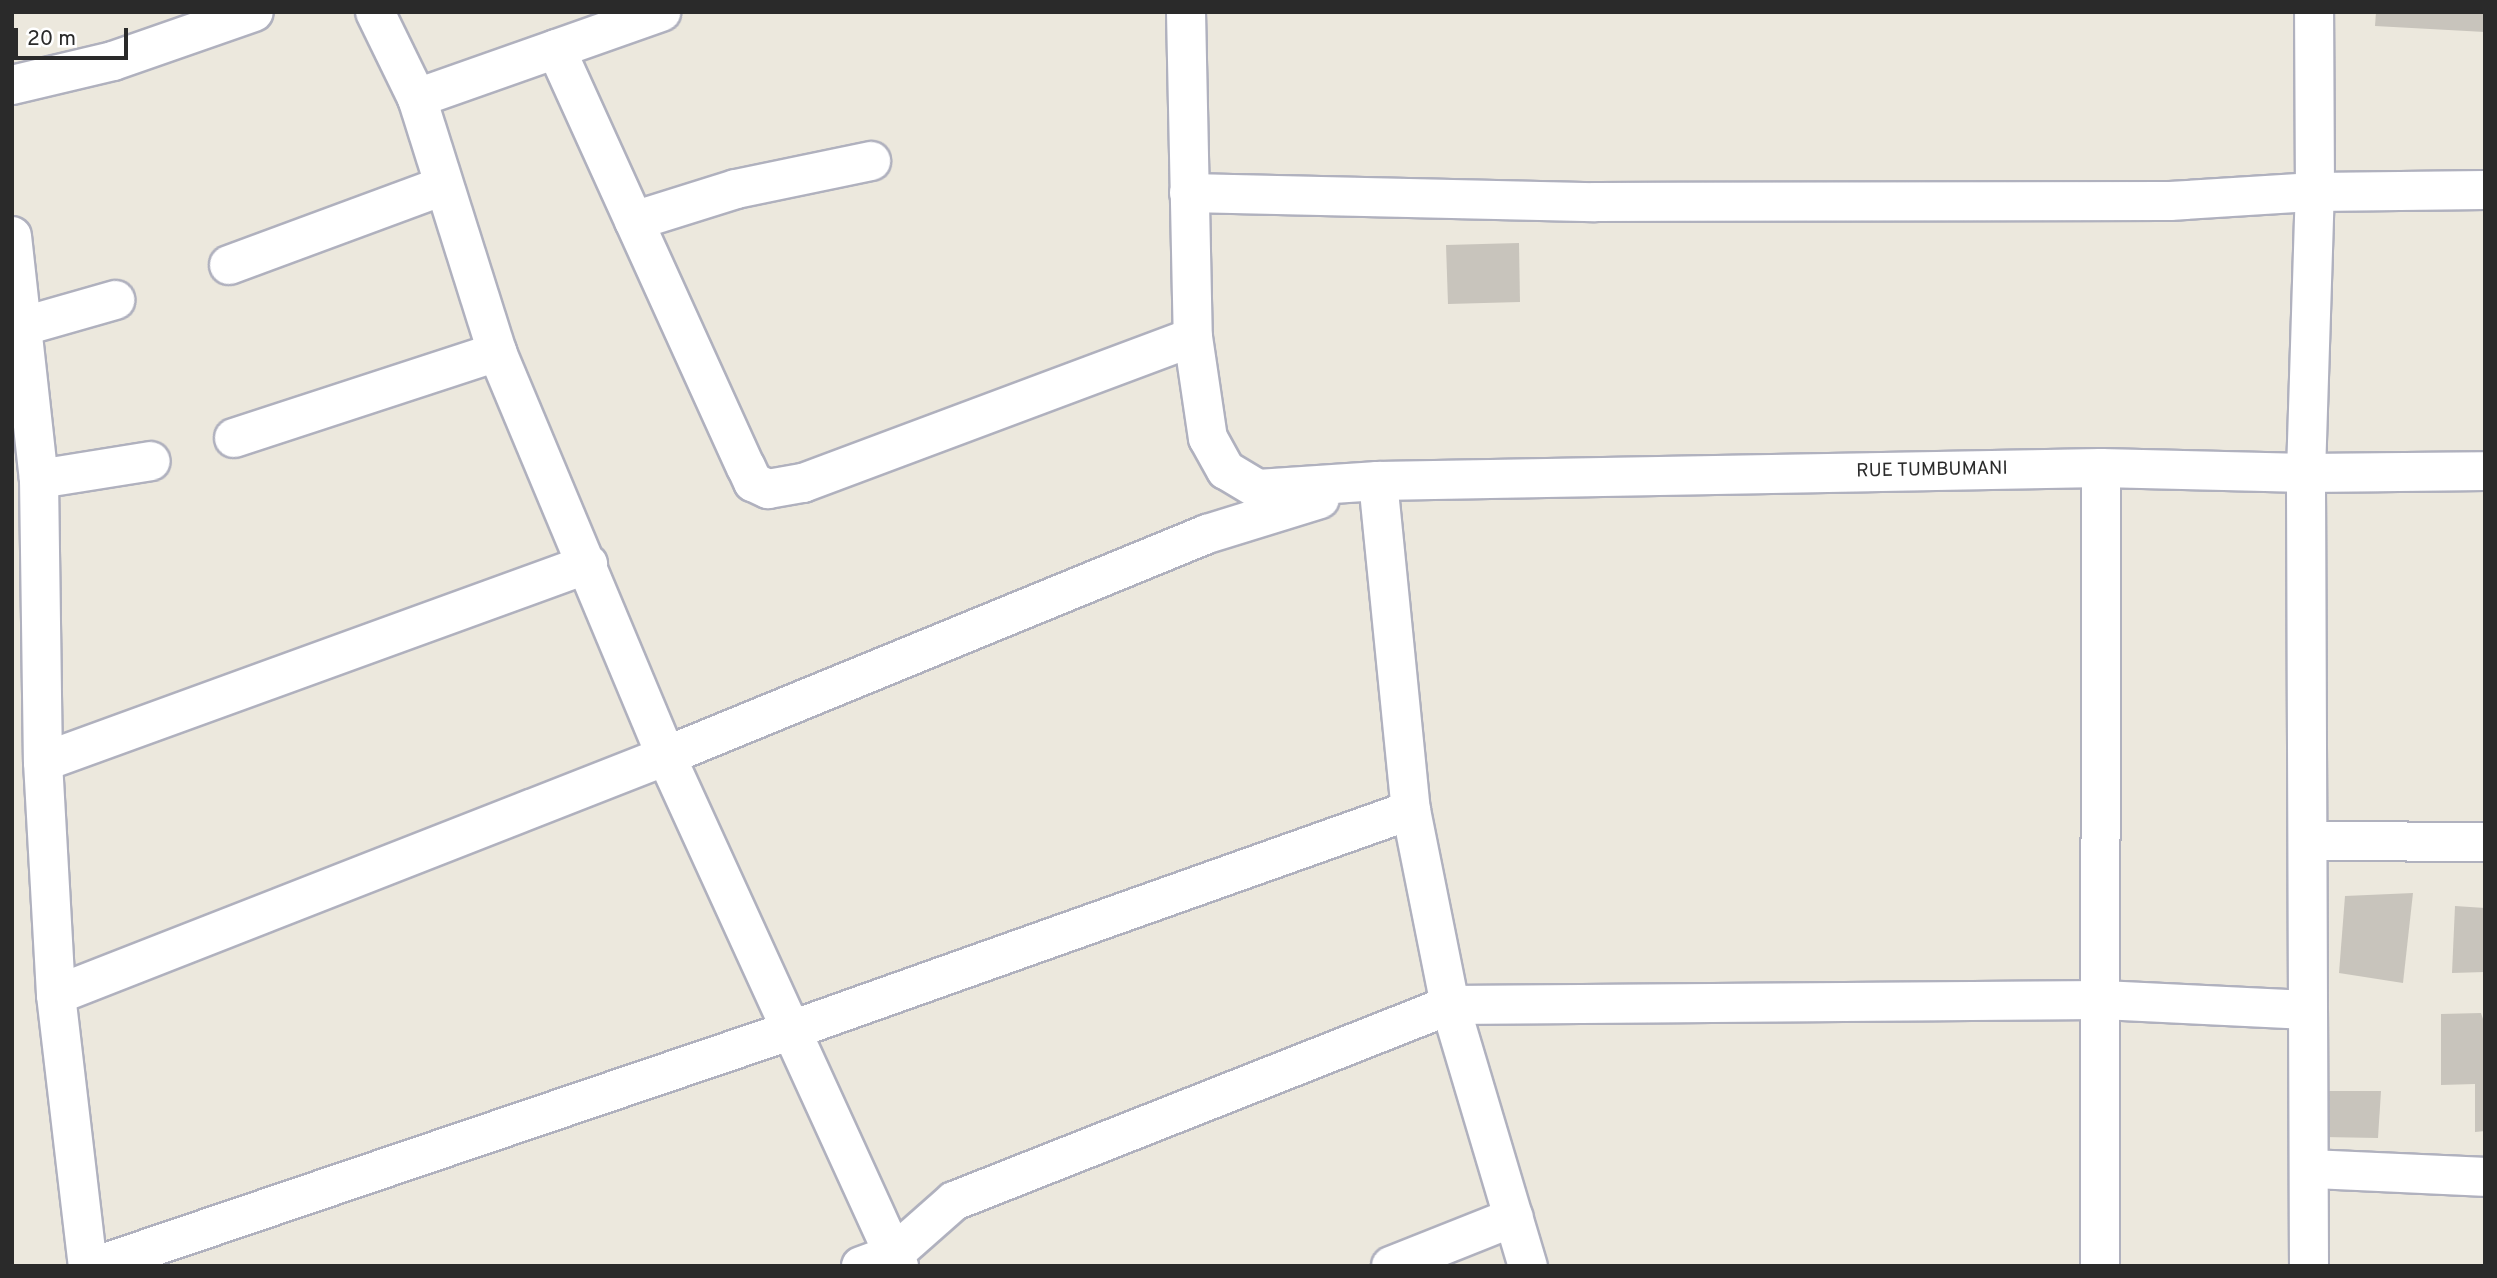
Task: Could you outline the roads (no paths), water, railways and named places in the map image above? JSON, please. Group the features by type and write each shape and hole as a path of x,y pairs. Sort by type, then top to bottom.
{"street":[{"path":"12,85 113,61 254,12"},
{"path":"375,12 418,98 443,186 497,352 588,564 666,756 789,1031 885,1262 926,1221 954,1201 1450,1005 2102,1000 2308,1010"},
{"path":"418,98 662,12"},
{"path":"1186,12 1194,337 1208,438 1226,470 1258,489 1378,481"},
{"path":"2309,1266 2312,1169 2308,1010 2310,842 2306,473 2315,192 2314,12"},
{"path":"556,49 753,482 768,489 803,483 1194,337"},
{"path":"634,221 736,189 871,161"},
{"path":"229,265 443,186"},
{"path":"1189,193 1595,202 2170,201 2315,192 2485,190"},
{"path":"12,236 39,479 43,762 56,995 88,1266"},
{"path":"24,326 115,300"},
{"path":"234,438 497,352"},
{"path":"39,479 151,461"},
{"path":"2100,1266 2101,468"},
{"name":"RUE TUMBUMANI","path":"1378,481 2101,468 2306,473 2485,471"},
{"path":"56,995 666,756 1207,534 1378,481"},
{"path":"1378,481 1411,810 1450,1005 1528,1266"},
{"path":"43,762 588,564"},
{"path":"96,1266 789,1031 1411,810"},
{"path":"2310,842 2485,842"},
{"path":"2312,1169 2485,1177"},
{"path":"1391,1266 1514,1217"}]}
